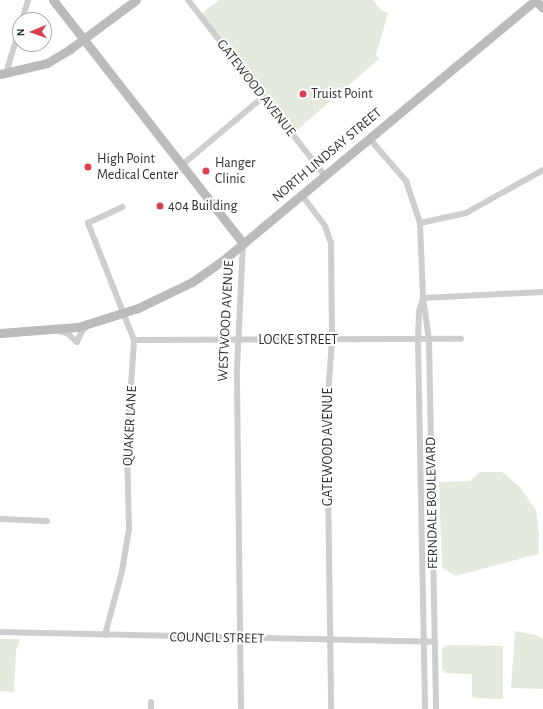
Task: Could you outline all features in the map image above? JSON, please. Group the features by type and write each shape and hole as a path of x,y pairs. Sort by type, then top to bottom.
{"main road":[{"name":"WESTWOOD AVENUE","path":"53,0 243,243"},
{"path":"3,73 46,63 84,39 136,0"},
{"path":"536,0 543,8"},
{"name":"NORTH LINDSAY STREET","path":"0,332 56,330 92,323 154,302 192,282 243,243 536,0"}],"street":[{"path":"24,12 28,0"},
{"name":"GATEWOOD AVENUE","path":"188,0 324,175"},
{"path":"3,73 12,49"},
{"path":"182,166 263,97"},
{"name":"FERNDALE BOULEVARD","path":"369,138 406,181 420,223 423,298 429,340 436,709"},
{"path":"420,223 466,213 543,170"},
{"name":"GATEWOOD AVENUE","path":"301,194 325,226 330,239 332,340 326,410 331,709"},
{"name":"QUAKER LANE","path":"105,635 122,571 129,529 127,446 134,340 88,223 122,207"},
{"name":"WESTWOOD AVENUE","path":"241,709 238,340 243,243"},
{"path":"423,298 543,292"},
{"name":"FERNDALE BOULEVARD","path":"423,298 419,312 418,340 424,709"},
{"path":"56,330 66,333 78,342 85,326 92,323"},
{"name":"LOCKE STREET","path":"134,340 461,339"},
{"path":"0,519 47,520"},
{"name":"COUNCIL STREET","path":"0,632 434,642"},
{"path":"151,702 151,709"}],"shaded area":[{"name":"Truist Point","path":"219,0 373,0 382,11 388,13 376,55 379,59 296,131 201,14"},
{"path":"480,472 502,472 520,487 536,510 539,535 538,554 456,576 442,568 439,482 470,481"},
{"path":"515,631 536,635 543,639 543,689 511,688"},
{"path":"0,639 20,639 16,651 14,692 0,691"},
{"path":"446,645 503,646 503,699 475,698 472,696 472,674 446,673 442,670 442,648"}],"place":[{"name":"Truist Point","path":"303,94"},
{"name":"High Point Medical Center","path":"88,167"},
{"name":"Hanger Clinic","path":"206,171"},
{"name":"404 Building","path":"160,206"}]}
